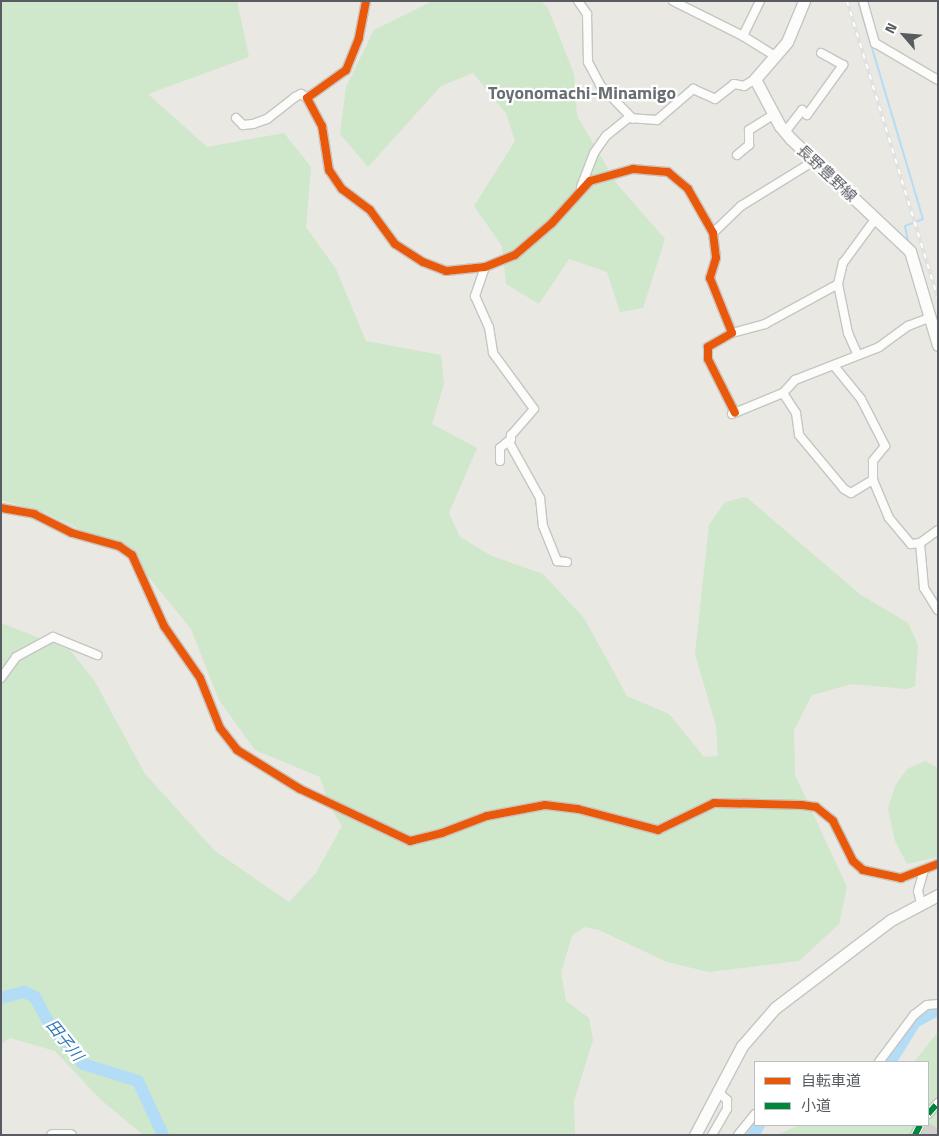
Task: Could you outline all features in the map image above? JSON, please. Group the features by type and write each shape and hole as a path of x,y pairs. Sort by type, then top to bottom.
{"main road":[{"path":"755,79 776,56 798,22 804,1"},
{"name":"長野豊野線","path":"755,79 785,132 910,251 938,345"},
{"path":"695,1135 742,1046 775,1008 876,930 921,902 938,895"},
{"path":"52,1135 70,1135"}],"street":[{"path":"307,98 346,70 359,38 366,1"},
{"path":"578,1 587,14 588,62 600,85 633,119"},
{"path":"673,1 743,36 776,56"},
{"path":"743,36 760,1"},
{"path":"863,1 875,43 938,80"},
{"path":"785,132 802,110 807,115 843,65 821,53"},
{"path":"581,188 585,171 606,136 633,119 657,120 693,89 715,99 734,84 744,86 755,79"},
{"path":"236,118 244,125 253,124 268,119 301,94 307,98 319,116 325,154 337,183 370,210 395,244 423,262 446,271 485,267 528,245 581,188 622,171 668,172 688,189 713,233 716,258 710,278 732,333"},
{"path":"737,155 749,145 749,130 774,115"},
{"path":"713,233 741,206 814,161"},
{"path":"858,355 848,333 838,284 843,263 876,218"},
{"path":"485,267 475,296 489,327 493,353 534,409 510,439 500,448 500,461"},
{"path":"838,284 765,324 732,333 708,346 708,359 733,414 783,393 795,380 836,367 929,318"},
{"path":"836,367 861,398 885,446 873,461 873,480 889,518 912,544 920,543 938,530"},
{"path":"783,393 796,413 799,435 844,489 851,492 873,480"},
{"path":"510,439 540,498 543,526 557,561 567,562"},
{"path":"1,508 34,514 72,533 119,546 132,554 164,626 200,678 220,728 237,750 300,789 410,841 442,833 487,816 545,805 578,809 658,830 714,803 802,805 816,807 833,821 853,861 863,870 888,878 922,873 938,864"},
{"path":"920,543 924,588 938,610"},
{"path":"1,678 16,657 53,637 97,655"},
{"path":"921,902 918,891 922,873"},
{"path":"880,1061 914,1015 927,1005 938,1004"},
{"path":"712,1135 727,1109 726,1100 717,1091"},
{"path":"929,1113 938,1103"},
{"path":"738,1135 754,1115"}],"green space":[{"path":"1,1 237,1 249,57 148,94 207,147 284,133 311,167 306,227 336,269 366,341 441,355 444,384 432,424 477,448 449,513 460,537 492,556 543,574 584,618 627,696 669,714 704,757 718,756 716,726 695,654 709,525 725,502 746,497 861,595 908,623 918,645 915,686 907,689 852,684 812,695 794,730 795,775 847,887 839,924 799,961 709,972 667,962 599,930 584,927 572,936 561,972 566,1001 589,1018 593,1040 574,1101 575,1135 143,1135 100,1099 55,1051 10,1038 1,1044 1,623 70,650 94,680 145,774 215,851 289,902 316,873 342,826 329,805 320,777 255,750 219,700 191,629 139,565 106,542 46,513 1,500"},
{"path":"433,1 541,1 548,8 574,74 577,116 617,184 665,239 643,308 620,312 607,272 569,259 539,304 506,284 502,246 474,206 515,141 506,113 473,73 441,86 368,167 340,134 346,87 374,30"},
{"path":"925,761 938,768 938,857 907,864 895,841 888,809 895,786 907,769"},
{"path":"938,1032 938,1135 776,1135 798,1126 929,1126 929,1061 915,1061"}],"building":[{"path":"929,1124 938,1128 938,1135 921,1135"}],"waterway":[{"path":"858,1 923,219 905,226 908,242"},
{"name":"田子川","path":"1,998 24,992 35,997 47,1020 83,1064 138,1081 163,1135"},
{"name":"田子川","path":"891,1061 915,1022 938,1009"},
{"name":"田子川","path":"753,1135 758,1126"}],"railway":[{"path":"847,1 938,298"}],"marked path":[{"path":"929,1113 938,1103"},
{"path":"915,1135 920,1126"}],"cycle path":[{"path":"366,1 359,38 346,70 307,98 322,126 329,170 342,189 370,210 395,244 423,262 446,271 485,267 515,255 552,223 590,181 633,169 668,172 688,189 713,233 716,258 710,278 732,333 708,347 708,359 735,413"},
{"path":"1,508 34,514 72,533 119,546 132,555 164,626 200,678 220,728 237,750 300,789 410,841 442,833 487,816 545,805 578,809 658,830 714,803 802,805 816,807 833,821 853,861 863,870 901,878 938,864"}],"district":[{"name":"Toyonomachi-Minamigo","path":"582,93"}]}
